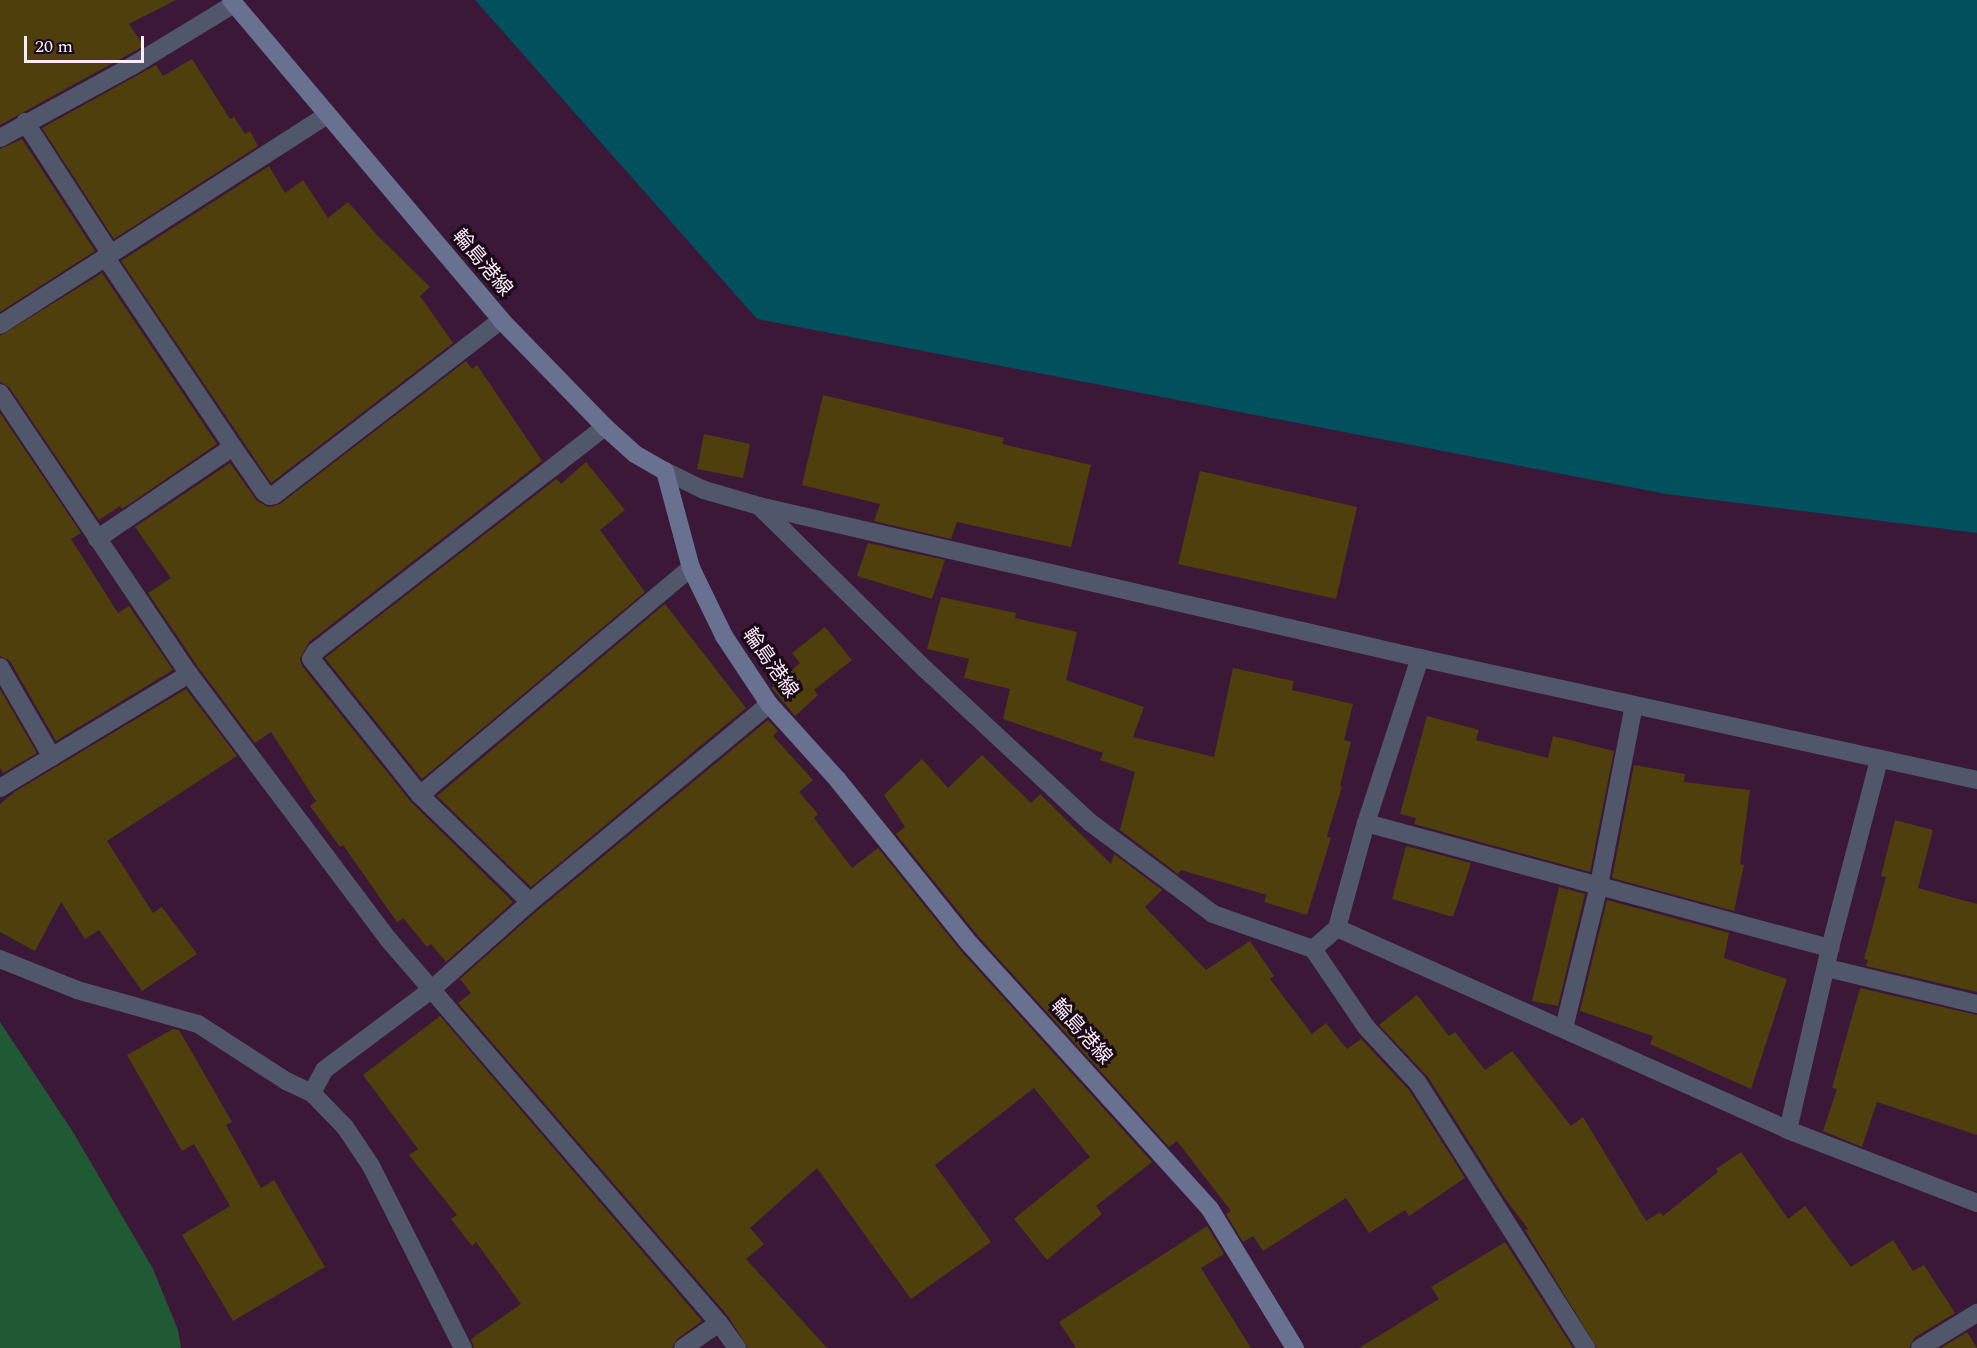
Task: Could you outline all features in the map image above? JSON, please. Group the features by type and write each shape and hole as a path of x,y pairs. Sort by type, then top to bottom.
{"main road":[{"name":"輪島港線","path":"232,2 326,116 501,320 605,427 635,454 665,471 692,568 724,636 769,704 837,780 969,943 1210,1209 1295,1348"}],"street":[{"path":"0,138 25,122 132,66 232,2"},
{"path":"0,325 326,116"},
{"path":"25,122 233,447 264,492 270,496 501,320"},
{"path":"0,393 189,674 388,939 719,1323 737,1348"},
{"path":"530,902 420,795 314,665 312,656 605,427"},
{"path":"97,539 233,447"},
{"path":"665,471 704,490 759,506 1420,658 1977,780"},
{"path":"759,506 925,669 1091,823 1214,914 1313,949 1366,1027 1418,1083 1586,1348"},
{"path":"420,795 692,568"},
{"path":"1313,949 1337,928 1366,823 1420,658"},
{"path":"0,668 52,757"},
{"path":"0,788 189,674"},
{"path":"312,1093 324,1070 431,990 530,902 769,704"},
{"path":"1564,1028 1599,885 1634,705"},
{"path":"1788,1130 1830,948 1879,760"},
{"path":"1366,823 1830,948"},
{"path":"1337,928 1788,1130 1977,1203"},
{"path":"0,959 77,990 198,1024 286,1081 312,1093 345,1127 371,1166 463,1348"},
{"path":"1827,968 1977,1004"},
{"path":"1920,1348 1977,1313"},
{"path":"683,1348 719,1323"}],"shaded area":[{"path":"475,0 1977,0 1977,533 1666,494 757,319"},
{"path":"0,1022 73,1132 153,1269 178,1330 181,1348 0,1348"}],"building":[{"path":"0,0 176,0 129,24 144,46 0,125"},
{"path":"192,59 230,119 234,117 245,134 250,131 258,146 114,239 42,128 156,65 163,76"},
{"path":"22,139 95,251 0,312 0,149"},
{"path":"269,166 285,193 303,180 328,218 348,202 378,236 430,287 420,296 453,343 271,483 121,261"},
{"path":"102,273 217,444 122,509 120,506 99,520 9,387 0,382 0,336"},
{"path":"466,361 472,369 477,365 542,461 309,642 300,659 302,666 411,802 513,902 446,962 431,944 427,947 403,918 397,922 343,845 340,847 310,806 316,801 271,732 255,743 198,667 148,593 171,578 135,527 230,463 257,501 269,507 280,504"},
{"path":"823,395 1004,438 1002,444 1091,465 1071,547 957,522 951,539 874,521 880,504 802,485"},
{"path":"0,413 81,533 71,539 118,613 129,606 173,670 56,741 10,661 0,656"},
{"path":"704,434 750,444 743,478 697,469"},
{"path":"586,462 625,510 600,530 645,592 422,779 325,658 555,480 557,479 561,484"},
{"path":"1200,471 1357,507 1336,599 1178,564"},
{"path":"868,543 945,560 932,599 857,576"},
{"path":"941,597 1016,613 1015,618 1077,632 1066,680 1144,707 1133,737 1214,757 1233,668 1294,681 1292,690 1353,704 1344,740 1351,742 1340,786 1342,787 1327,836 1331,838 1307,915 1264,902 1267,895 1181,870 1178,874 1120,830 1135,772 1100,760 1103,753 1003,719 1010,689 964,678 969,659 927,649"},
{"path":"665,604 746,708 531,887 437,796"},
{"path":"825,627 852,660 814,690 818,695 795,716 772,688 800,663 792,653"},
{"path":"0,689 37,753 3,773 0,768"},
{"path":"186,689 237,756 107,841 153,913 162,907 197,954 142,991 99,930 85,939 61,902 35,951 0,932 0,804 16,791"},
{"path":"1427,716 1479,730 1476,740 1548,758 1553,736 1614,751 1590,872 1414,824 1416,818 1400,814"},
{"path":"768,720 778,731 773,736 813,780 799,792 818,814 814,818 852,868 878,848 961,951 1152,1162 1096,1206 1102,1214 1047,1260 1014,1219 1090,1157 1034,1088 935,1165 991,1242 911,1299 817,1168 750,1228 764,1244 746,1259 827,1348 748,1348 728,1316 458,1003 471,993 460,979 537,911"},
{"path":"982,755 1031,803 1040,794 1111,864 1114,854 1162,890 1145,907 1206,970 1250,941 1274,976 1270,979 1312,1034 1326,1023 1347,1049 1361,1039 1409,1090 1465,1178 1409,1216 1405,1210 1369,1233 1346,1198 1263,1251 1253,1236 1243,1242 1226,1214 1231,1211 1177,1141 1169,1147 978,936 896,834 905,827 884,795 922,759 948,788"},
{"path":"1634,765 1685,774 1684,782 1750,790 1740,864 1744,865 1734,911 1612,878"},
{"path":"1895,820 1933,830 1918,888 1977,904 1977,992 1866,966 1868,960 1864,959 1886,877 1881,876"},
{"path":"1406,846 1471,863 1453,917 1392,899"},
{"path":"1559,887 1585,894 1558,1006 1532,1001"},
{"path":"1607,900 1729,933 1724,958 1787,979 1751,1089 1650,1044 1653,1036 1580,1011"},
{"path":"1860,988 1977,1015 1977,1135 1877,1102 1862,1147 1823,1131 1837,1089 1832,1088"},
{"path":"1417,995 1449,1036 1455,1032 1485,1070 1512,1051 1571,1126 1583,1117 1646,1221 1660,1212 1663,1216 1718,1172 1716,1169 1741,1152 1788,1219 1805,1206 1851,1267 1893,1240 1913,1271 1924,1265 1955,1313 1914,1338 1909,1348 1597,1348 1525,1230 1528,1229 1504,1197 1428,1077 1379,1025"},
{"path":"440,1016 702,1321 677,1339 672,1348 474,1348 471,1339 521,1304 476,1242 472,1246 451,1219 457,1215 409,1155 418,1149 363,1075"},
{"path":"173,1029 179,1030 232,1122 226,1125 261,1188 274,1180 325,1267 233,1321 182,1235 230,1206 194,1144 182,1151 127,1055"},
{"path":"1207,1226 1224,1254 1201,1268 1251,1348 1076,1348 1059,1322"},
{"path":"1505,1242 1573,1348 1359,1348 1439,1299 1431,1287"},
{"path":"1967,1332 1977,1348 1941,1348"}]}
